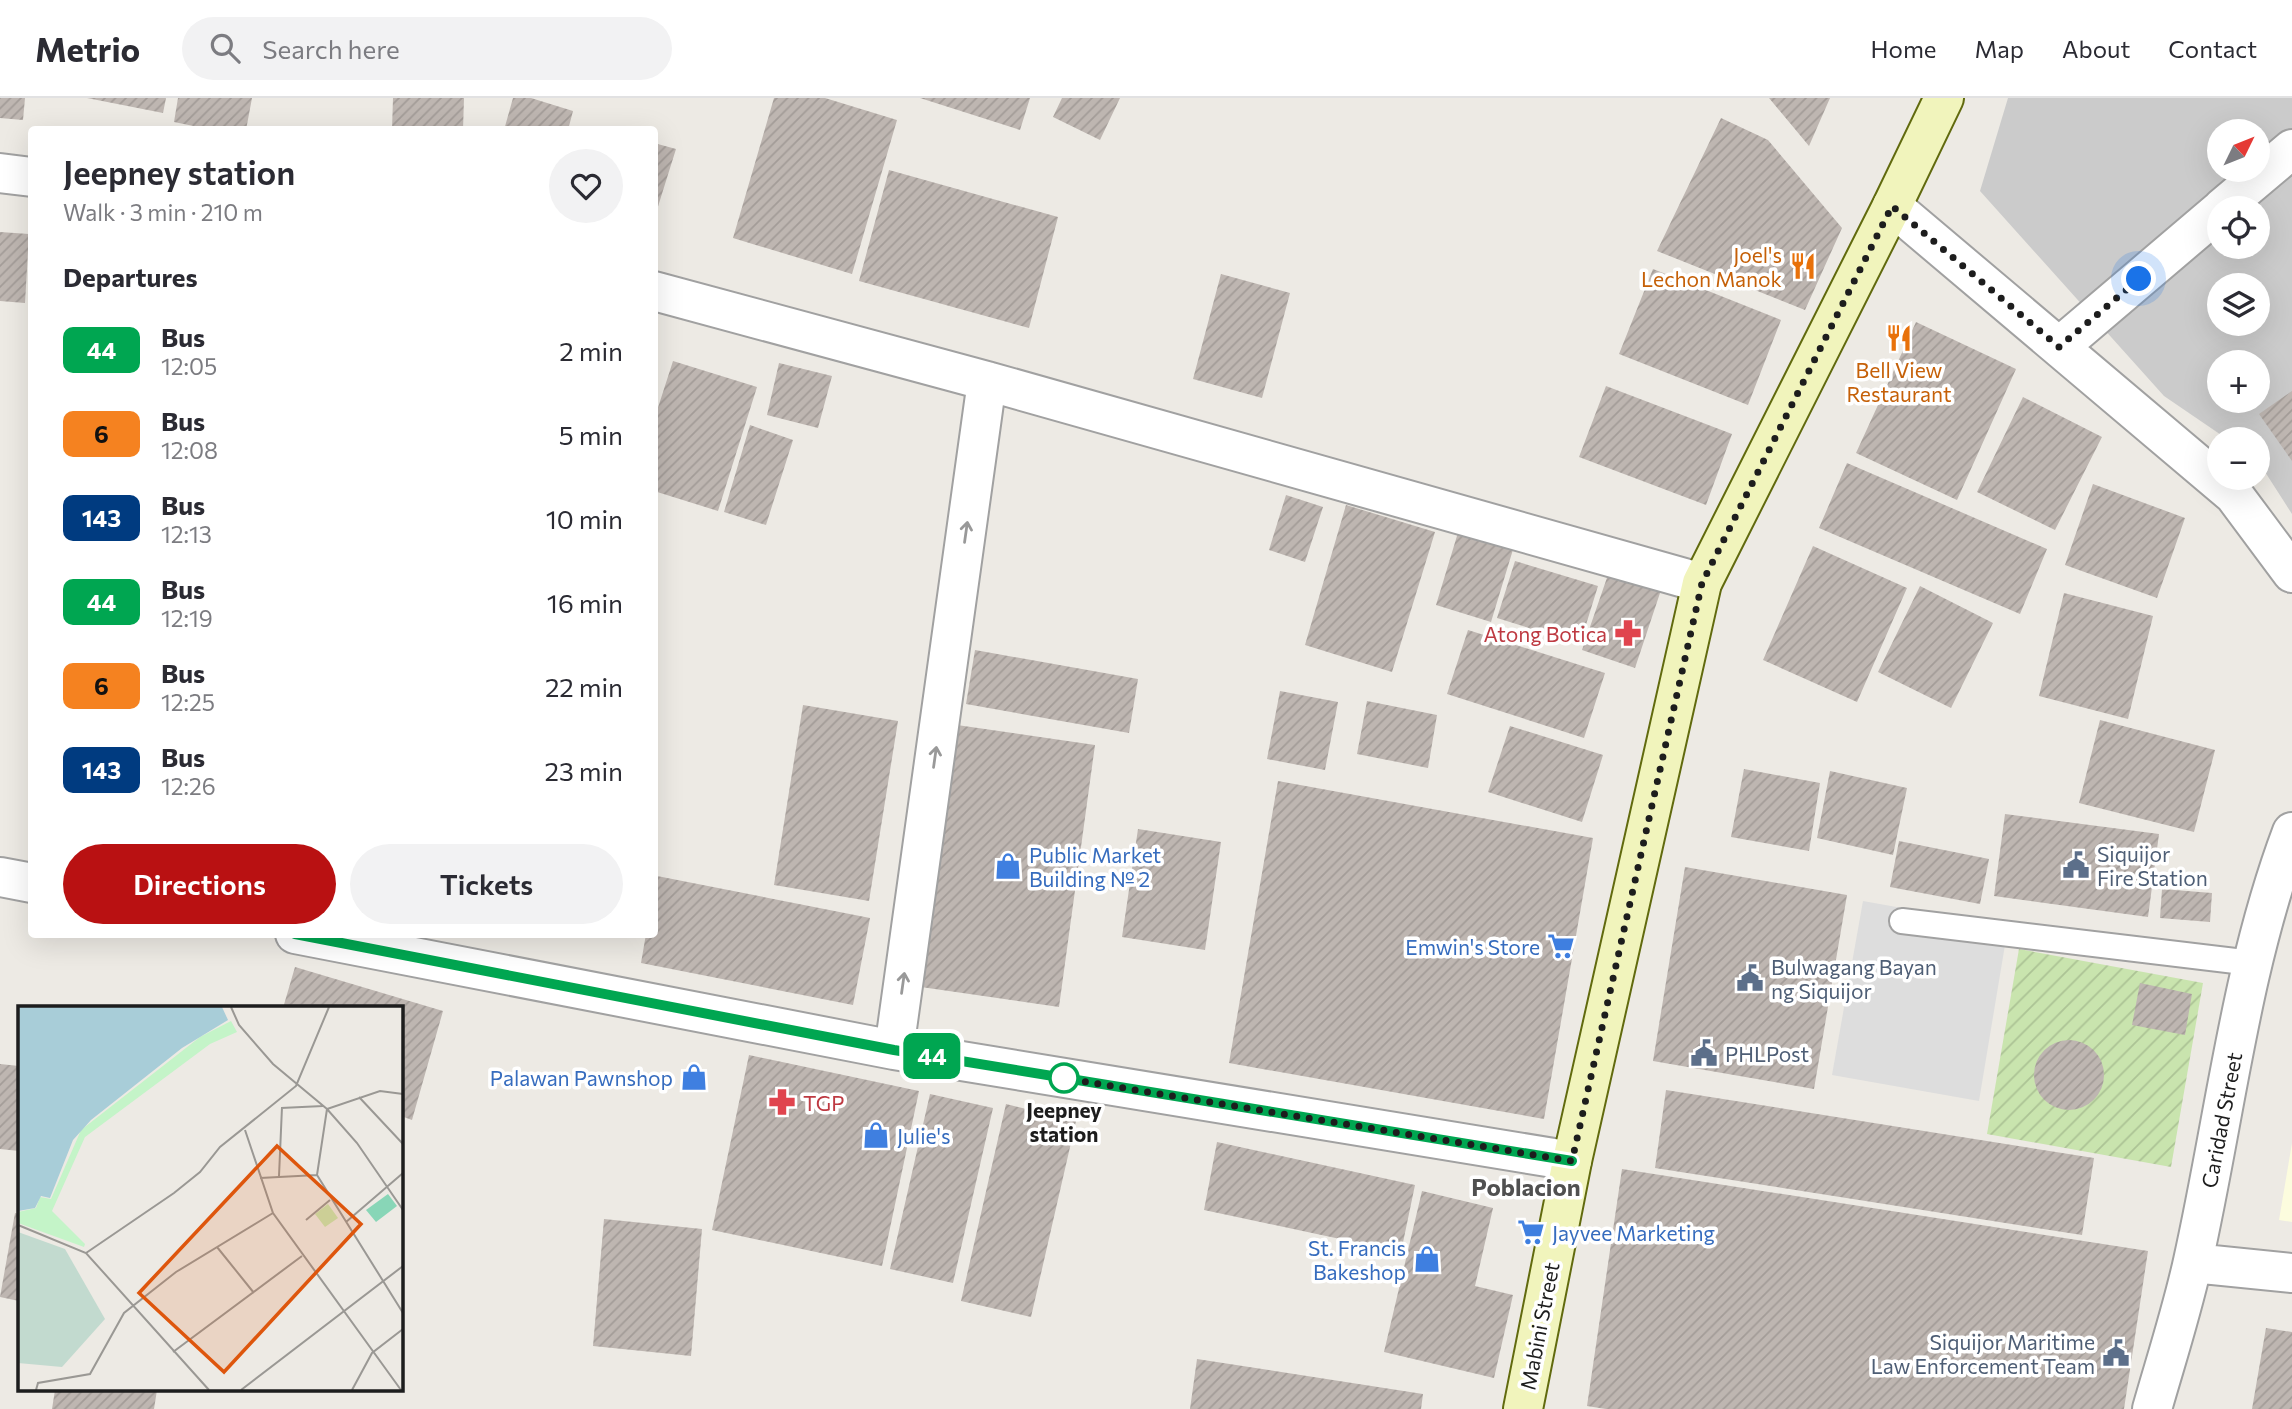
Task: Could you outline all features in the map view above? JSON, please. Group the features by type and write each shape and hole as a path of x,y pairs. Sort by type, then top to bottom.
{"street":[{"name":"Mabini Street","path":"1523,1409 1572,1161 1702,583 1944,98"},
{"path":"2237,196 2292,149"},
{"path":"0,173 28,176"},
{"path":"1892,206 2234,495 2292,573"},
{"path":"2059,347 2207,222"},
{"path":"658,292 987,381 1702,583"},
{"path":"894,1050 987,381"},
{"name":"Caridad Street","path":"2152,1409 2193,1263 2252,963 2292,832"},
{"path":"0,877 28,882"},
{"path":"316,938 894,1050 1572,1161"},
{"path":"2193,1263 2292,1273"}],"lane":[{"path":"1902,921 2252,963"}],"shaded area":[{"path":"2008,98 2292,98 2292,514 2270,480 2270,427 2209,427 2164,396 1980,191"},
{"path":"1863,901 2008,927 1979,1101 1832,1075"},
{"path":"2292,1143 2292,1222 2279,1220"}],"green space":[{"path":"2019,949 2203,983 2171,1167 1987,1134"}],"building":[{"path":"0,98 25,98 23,120 0,118"},
{"path":"87,98 166,98 163,113"},
{"path":"178,98 252,98 247,126 194,126 174,122"},
{"path":"393,98 464,98 463,126 392,126"},
{"path":"513,98 531,98 573,111 569,126 505,126"},
{"path":"774,98 825,98 897,120 852,274 733,238"},
{"path":"920,98 1030,98 1020,130"},
{"path":"1062,98 1120,98 1100,140 1053,117"},
{"path":"1769,98 1830,98 1809,146"},
{"path":"1721,118 1768,140 1842,228 1805,310 1657,251"},
{"path":"658,144 676,149 658,206"},
{"path":"889,170 1058,217 1029,328 859,281"},
{"path":"0,232 28,234 25,303 0,301"},
{"path":"1653,269 1781,320 1748,405 1619,354"},
{"path":"1221,274 1290,293 1262,398 1193,379"},
{"path":"1916,322 2016,369 1957,500 1856,453"},
{"path":"673,361 757,387 718,511 658,492 658,408"},
{"path":"779,363 832,376 818,428 767,415"},
{"path":"1606,386 1732,434 1706,505 1579,457"},
{"path":"2292,391 2292,461 2259,414 2270,413 2270,406"},
{"path":"2023,397 2102,437 2055,530 1977,492"},
{"path":"750,425 793,440 766,525 724,512"},
{"path":"1847,463 2047,549 2020,614 1819,528"},
{"path":"2093,484 2185,518 2157,598 2065,565"},
{"path":"1286,495 1323,507 1305,562 1269,550"},
{"path":"1346,505 1435,532 1392,672 1305,645"},
{"path":"1460,526 1515,543 1491,622 1436,605"},
{"path":"1813,546 1907,588 1857,702 1763,660"},
{"path":"1515,561 1598,586 1580,644 1497,618"},
{"path":"1610,569 1662,587 1635,668 1582,650"},
{"path":"1920,586 1993,623 1951,708 1878,672"},
{"path":"2064,593 2153,616 2128,719 2039,696"},
{"path":"1468,630 1605,673 1584,738 1447,694"},
{"path":"975,650 1138,679 1129,733 966,704"},
{"path":"1280,691 1338,702 1325,770 1267,759"},
{"path":"1367,701 1437,715 1428,768 1357,754"},
{"path":"803,705 898,721 869,901 774,885"},
{"path":"2100,720 2215,750 2194,832 2079,803"},
{"name":"Public Market Building № 2","path":"957,725 1095,745 1059,1007 921,987"},
{"path":"1510,726 1603,755 1582,822 1488,792"},
{"path":"1744,769 1820,783 1809,851 1731,837"},
{"path":"1830,771 1907,788 1893,855 1817,838"},
{"path":"1278,781 1593,838 1544,1119 1229,1063"},
{"name":"Siquijor Fire Station","path":"2005,814 2159,834 2148,917 1994,896"},
{"path":"1138,829 1221,842 1205,950 1122,937"},
{"path":"1899,841 1989,859 1980,904 1890,887"},
{"name":"Bulwagang Bayan ng Siquijor","path":"1685,867 1847,895 1814,1089 1653,1061"},
{"path":"658,876 870,918 853,1005 641,963 645,938 658,938"},
{"path":"2162,889 2212,893 2210,922 2160,918"},
{"path":"295,967 443,1011 412,1120 402,1116 402,1006 284,1006"},
{"path":"2140,983 2192,994 2185,1035 2132,1025"},
{"path":"2069,1040 2094,1050 2104,1075 2094,1100 2069,1110 2044,1100 2034,1075 2044,1050"},
{"path":"749,1055 919,1091 882,1266 712,1230"},
{"path":"0,1064 18,1066 18,1151 0,1149"},
{"path":"1666,1090 2094,1158 2082,1235 1655,1168"},
{"path":"930,1094 993,1108 953,1283 890,1269"},
{"path":"1006,1104 1076,1121 1031,1317 961,1301"},
{"path":"1217,1142 1415,1185 1401,1252 1204,1210"},
{"path":"1622,1169 2148,1251 2124,1409 1606,1409 1587,1406"},
{"path":"1422,1191 1493,1208 1475,1286 1513,1295 1494,1378 1384,1352"},
{"path":"15,1213 18,1214 18,1301 0,1297"},
{"path":"604,1219 702,1229 691,1356 593,1346"},
{"path":"2266,1328 2292,1332 2292,1409 2252,1409"},
{"path":"1197,1359 1423,1394 1421,1409 1190,1409"},
{"path":"55,1392 157,1392 154,1409 52,1409"}],"bus line":[{"name":"44","path":"316,938 894,1050 1572,1161"}],"place":[{"name":"Joel's Lechon Manok","path":"1803,266"},
{"name":"Bell View Restaurant","path":"1899,338"},
{"name":"Atong Botica","path":"1628,633"},
{"name":"Siquijor Fire Station","path":"2076,865"},
{"name":"Public Market Building № 2","path":"1008,866"},
{"name":"Emwin's Store","path":"1561,946"},
{"name":"Bulwagang Bayan ng Siquijor","path":"1750,978"},
{"name":"PHLPost","path":"1704,1053"},
{"name":"Palawan Pawnshop","path":"694,1077"},
{"name":"Jeepney station","path":"1064,1078"},
{"name":"TGP","path":"782,1102"},
{"name":"Julie's","path":"876,1135"},
{"name":"Jayvee Marketing","path":"1531,1232"},
{"name":"St. Francis Bakeshop","path":"1427,1259"},
{"name":"Siquijor Maritime Law Enforcement Team","path":"2116,1353"}],"district":[{"name":"Poblacion","path":"1526,1186"}],"route":[{"path":"1064,1078 1056,1077 1572,1161 1702,583 1892,206 2059,347 2139,279"}]}
